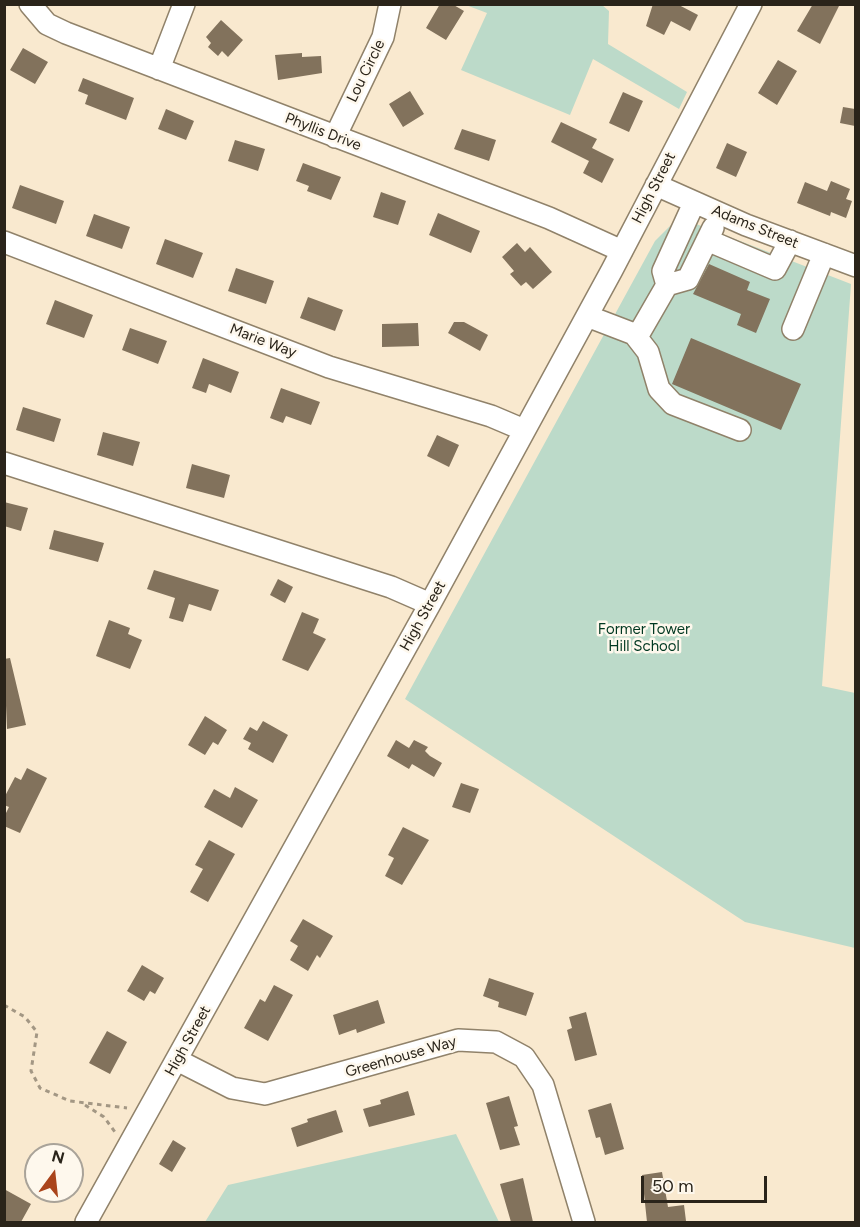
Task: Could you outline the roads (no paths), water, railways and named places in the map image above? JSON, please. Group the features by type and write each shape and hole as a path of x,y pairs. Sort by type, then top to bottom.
{"street":[{"name":"Phyllis Drive","path":"30,4 39,17 56,29 549,218 622,251"},
{"path":"159,69 184,4"},
{"name":"Lou Circle","path":"335,137 383,37 390,4"},
{"name":"High Street","path":"86,1222 430,604 622,251 751,4"},
{"name":"Adams Street","path":"656,185 720,214 855,266"},
{"path":"667,285 663,271 694,203"},
{"path":"637,337 667,285 688,279 720,214"},
{"path":"707,240 775,269 790,242"},
{"name":"Marie Way","path":"4,242 329,366 491,416 524,430"},
{"path":"793,329 824,254"},
{"path":"587,316 637,337 648,352 659,389 673,404 740,430"},
{"path":"4,463 391,587 430,604"},
{"name":"Greenhouse Way","path":"177,1060 232,1088 265,1094 287,1090 458,1040 496,1042 525,1057 543,1084 584,1222"}],"park label":[{"name":"Former Tower Hill School","path":"644,638"}]}
